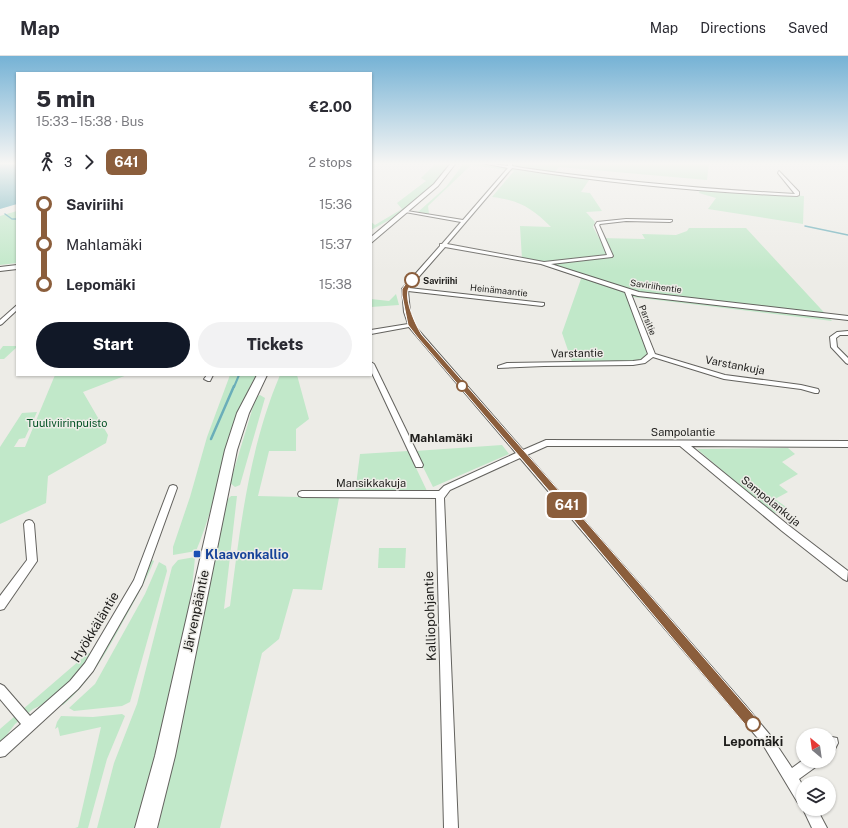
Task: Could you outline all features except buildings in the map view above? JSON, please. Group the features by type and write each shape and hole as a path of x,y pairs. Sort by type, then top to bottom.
{"main road":[{"path":"372,240 421,199"},
{"name":"Järvenpääntie","path":"146,828 166,748 231,450 243,413 262,376"}],"street":[{"path":"482,199 406,288 407,312 411,325 741,709 766,739 796,786"},
{"path":"407,212 463,222"},
{"path":"542,263 610,256 597,225 599,223 626,220 670,221"},
{"name":"Saviriihentie","path":"442,245 542,263 628,292 848,318"},
{"path":"0,269 16,267"},
{"name":"Heinämaantie","path":"406,288 542,304"},
{"name":"Parsitie","path":"628,292 652,355"},
{"path":"0,323 16,308"},
{"path":"372,332 411,325"},
{"path":"848,333 839,333 833,337 834,348 848,362"},
{"name":"Varstantie","path":"500,367 507,365 633,363 643,362 652,355"},
{"name":"Varstankuja","path":"652,355 724,377 801,387 814,391"},
{"path":"372,366 419,465"},
{"name":"Sampolantie","path":"521,453 546,443 848,444"},
{"name":"Sampolankuja","path":"681,443 785,528 847,576"},
{"path":"441,495 447,488 521,453"},
{"name":"Hyökkäläntie","path":"0,751 74,686 89,667 138,582 173,488"},
{"name":"Mansikkakuja","path":"302,494 441,495"},
{"name":"Kalliopohjantie","path":"441,495 451,828"},
{"path":"0,605 32,561 29,524"},
{"path":"0,690 30,725"},
{"path":"791,777 803,768"},
{"path":"814,816 820,828"}],"green space":[{"path":"402,199 416,199 391,219 372,229 372,223 375,225 402,209 397,203"},
{"path":"433,199 435,199 428,206 429,214 418,212"},
{"path":"506,199 594,199 602,211 586,212 595,222 593,227 599,238 645,239 642,234 676,235 687,231 689,228 746,228 832,321 632,297 653,353 639,361 572,362 562,333 582,276 546,264 522,259 520,226 551,227 531,210"},
{"path":"715,199 804,199 803,224 708,209"},
{"path":"16,211 16,263 0,265 0,216"},
{"path":"396,294 399,305 372,307 372,299 389,301"},
{"path":"3,346 16,346 16,348 4,359 0,359 0,350"},
{"name":"Tuuliviirinpuisto","path":"55,376 124,376 83,392 108,435 106,443 48,476 46,503 0,524 0,447 22,413 37,412 25,438 19,439 14,447 25,447"},
{"path":"230,376 256,376 237,418 211,507 196,551 173,555 173,547 190,497 207,437"},
{"path":"280,376 297,376 309,419 296,429 296,451 269,451 258,496 339,498 322,590 293,589 279,639 262,653 220,828 158,828 173,763 227,500 231,496 237,496 224,609 230,606 247,489 253,460 269,403"},
{"path":"260,395 265,398 240,485 235,487 230,483 256,397"},
{"path":"502,445 509,454 433,487 415,451"},
{"path":"788,448 795,454 782,462 798,474 779,485 788,492 775,499 786,507 773,514 697,449"},
{"path":"408,451 427,491 355,493 360,454"},
{"path":"379,548 406,548 405,568 378,568"},
{"path":"195,557 192,588 184,634 160,736 136,828 97,828 114,763 137,704 172,567 178,560"},
{"path":"152,560 154,561 142,587 101,660 72,697 63,705 59,705"},
{"path":"159,562 166,566 167,571 130,702 122,706 74,711 69,708 95,684 145,594"},
{"path":"91,653 76,676 44,704 33,709 15,724 0,744 0,729 87,654"},
{"path":"122,714 125,716 107,759 88,828 75,828 78,827 101,727 60,736 58,727 55,729 57,722 61,716 93,717"}],"water":[{"path":"0,199 16,199 16,204 0,209"}],"waterway":[{"path":"5,214 12,219 16,219"},
{"path":"805,226 848,235"},
{"path":"234,387 239,376"},
{"path":"211,439 234,386"}],"bus line":[{"name":"641","path":"412,280 405,289 407,312 411,325 420,337 677,633 753,724"}],"place":[{"name":"Saviriihi","path":"412,280"},
{"name":"Klaavonkallio","path":"197,554"},
{"name":"Lepomäki","path":"753,724"}],"district":[{"name":"Mahlamäki","path":"441,438"}]}
